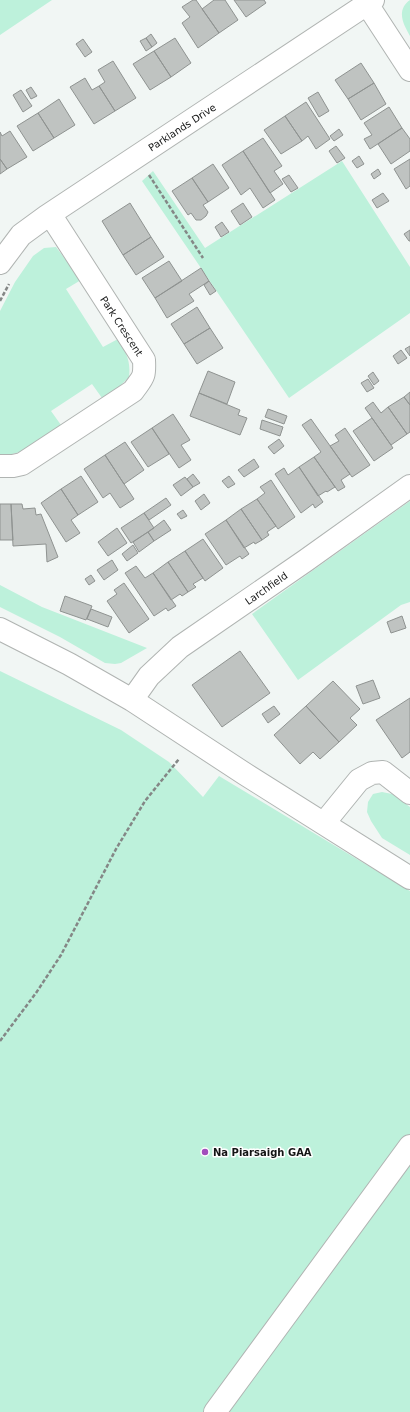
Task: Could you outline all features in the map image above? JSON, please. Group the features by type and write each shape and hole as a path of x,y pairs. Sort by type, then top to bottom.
{"street":[{"path":"370,2 410,70"},
{"name":"Parklands Drive","path":"5,272 21,235 50,214 370,2"},
{"name":"Park Crescent","path":"0,466 22,464 133,391 145,372 144,360 50,214"},
{"name":"Larchfield","path":"132,700 149,676 180,647 410,486"},
{"path":"0,629 69,664 132,700 245,774 410,878"},
{"path":"324,823 359,780 372,773 383,772 410,793"},
{"path":"215,1412 410,1146"}],"path":[{"path":"137,156 203,258"},
{"path":"0,301 5,272"},
{"path":"0,1041 36,993 61,955 116,849 145,801 195,740"}],"green space":[{"path":"0,0 52,0 0,35"},
{"path":"410,0 410,36 403,22 402,13 403,8"},
{"path":"342,161 410,267 410,313 289,398 142,181 153,171 205,248"},
{"path":"56,247 81,280 66,289 103,347 118,339 129,361 129,377 119,387 102,398 92,384 51,411 61,425 24,450 8,455 0,454 0,311 15,282 33,256 44,248"},
{"path":"410,501 410,602 401,605 298,680 252,614"},
{"path":"0,585 42,607 147,648 121,663 105,663 60,637 0,607"},
{"name":"Na Piarsaigh GAA","path":"0,671 121,730 169,762 203,797 219,776 410,891 410,1412 0,1412"},
{"path":"382,792 392,794 410,807 410,855 382,838 367,812 368,802 373,794"}],"building":[{"path":"193,0 196,0 219,33 198,48 182,23 190,17 182,7"},
{"path":"214,0 225,0 238,20 219,33 202,9"},
{"path":"234,0 264,0 266,3 246,17"},
{"path":"151,34 157,43 152,47 146,38"},
{"path":"146,38 152,47 146,51 140,41"},
{"path":"175,38 191,63 171,77 154,51"},
{"path":"83,39 92,52 85,57 76,44"},
{"path":"154,51 171,77 150,90 133,64"},
{"path":"113,61 136,98 115,111 99,86 105,82 98,70"},
{"path":"361,63 374,83 348,99 335,80"},
{"path":"85,78 92,90 99,86 115,111 94,124 70,87"},
{"path":"374,83 386,104 361,120 348,99"},
{"path":"31,87 37,96 31,99 26,90"},
{"path":"21,90 32,106 23,112 13,95"},
{"path":"318,92 329,111 319,117 308,98"},
{"path":"59,99 75,125 54,138 38,113"},
{"path":"306,102 330,139 316,149 308,136 302,141 285,116"},
{"path":"389,107 402,128 370,149 364,139 372,135 364,123"},
{"path":"38,113 54,138 33,151 17,126"},
{"path":"285,116 302,141 281,154 264,130"},
{"path":"402,128 410,139 410,151 391,164 378,144"},
{"path":"339,129 343,135 334,141 330,136"},
{"path":"10,131 27,157 7,169 0,159 0,132 2,136"},
{"path":"263,138 282,166 274,171 283,184 270,193 243,151"},
{"path":"336,146 345,158 337,163 329,151"},
{"path":"243,151 275,200 263,208 250,188 241,195 222,165"},
{"path":"359,156 364,164 357,168 352,161"},
{"path":"0,159 7,169 0,174"},
{"path":"410,159 410,186 406,189 394,169"},
{"path":"213,164 229,188 208,202 192,178"},
{"path":"378,169 381,174 374,179 371,174"},
{"path":"289,175 298,188 291,192 282,179"},
{"path":"192,178 208,202 203,205 208,212 201,220 196,220 191,213 188,215 172,191"},
{"path":"383,193 389,201 377,208 372,200"},
{"path":"130,203 151,237 123,255 102,221"},
{"path":"243,203 252,217 240,225 231,211"},
{"path":"222,222 229,232 221,237 215,227"},
{"path":"410,230 410,241 409,241 404,234"},
{"path":"151,237 164,257 136,275 123,255"},
{"path":"169,261 182,281 155,298 142,278"},
{"path":"201,268 209,281 189,294 194,301 167,318 155,298"},
{"path":"209,281 216,291 210,295 204,285"},
{"path":"197,307 210,328 184,344 171,324"},
{"path":"210,328 223,348 197,364 184,344"},
{"path":"410,346 410,356 405,349"},
{"path":"401,350 407,358 398,364 393,356"},
{"path":"208,371 235,382 227,404 199,393"},
{"path":"373,372 379,381 374,385 368,376"},
{"path":"368,379 374,388 367,392 361,383"},
{"path":"410,392 410,405 404,397"},
{"path":"199,393 240,410 238,415 247,418 240,435 190,416"},
{"path":"404,397 410,405 410,432 407,434 388,407"},
{"path":"373,402 381,413 388,407 407,434 391,445 365,408"},
{"path":"268,409 287,416 284,424 265,417"},
{"path":"173,414 190,440 181,445 191,460 179,468 152,428"},
{"path":"372,418 393,448 374,461 353,431"},
{"path":"311,419 350,474 341,480 345,487 338,491 314,457 321,452 302,425"},
{"path":"262,420 283,427 280,436 260,429"},
{"path":"152,428 169,454 148,467 131,442"},
{"path":"345,428 370,465 352,477 330,446 339,441 335,435"},
{"path":"279,439 284,446 274,454 268,447"},
{"path":"125,442 144,470 124,484 105,455"},
{"path":"105,455 134,499 120,508 110,493 103,498 84,469"},
{"path":"314,457 335,487 318,496 299,467"},
{"path":"254,459 259,467 244,477 238,470"},
{"path":"299,467 323,502 315,508 313,504 301,513 275,474 284,468 288,475"},
{"path":"193,474 200,483 193,487 187,479"},
{"path":"81,476 98,502 78,515 61,489"},
{"path":"229,476 235,484 228,488 222,481"},
{"path":"185,477 193,487 181,496 173,485"},
{"path":"271,480 295,517 278,529 257,499 265,493 260,487"},
{"path":"61,489 78,515 71,520 80,533 66,542 41,503"},
{"path":"204,494 210,503 201,510 195,501"},
{"path":"166,498 171,505 149,520 144,513"},
{"path":"257,499 276,526 267,532 269,535 262,540 241,509"},
{"path":"0,504 11,504 13,540 0,540"},
{"path":"11,504 22,504 23,509 35,508 36,515 41,514 58,557 47,562 46,544 13,546"},
{"path":"241,509 262,540 255,544 254,542 244,548 226,520"},
{"path":"183,510 187,516 181,519 177,514"},
{"path":"144,513 154,528 131,543 121,528"},
{"path":"164,520 171,530 154,541 148,532"},
{"path":"226,520 249,554 242,559 240,556 226,565 205,534"},
{"path":"117,528 127,543 108,556 98,542"},
{"path":"148,532 154,541 139,552 133,542"},
{"path":"203,539 223,568 205,581 185,551"},
{"path":"133,545 138,553 127,561 122,554"},
{"path":"185,551 203,578 193,584 196,587 188,592 168,562"},
{"path":"112,560 118,570 104,580 97,570"},
{"path":"168,562 188,592 182,596 180,594 171,600 153,573"},
{"path":"136,566 145,578 153,573 176,606 168,611 166,608 154,616 125,573"},
{"path":"91,575 95,581 89,585 85,579"},
{"path":"124,583 149,619 129,633 107,601 117,594 114,590"},
{"path":"65,596 92,606 86,620 60,611"},
{"path":"91,609 112,617 108,627 87,619"},
{"path":"402,616 406,628 391,633 387,622"},
{"path":"240,651 270,693 222,727 192,685"},
{"path":"373,680 380,698 363,704 356,686"},
{"path":"333,681 360,709 350,718 357,725 339,742 306,706"},
{"path":"410,698 410,752 402,758 376,720"},
{"path":"274,706 280,714 268,723 262,714"},
{"path":"306,706 339,742 320,759 313,752 300,764 274,735"}],"place":[{"name":"Na Piarsaigh GAA","path":"205,1152"}]}
